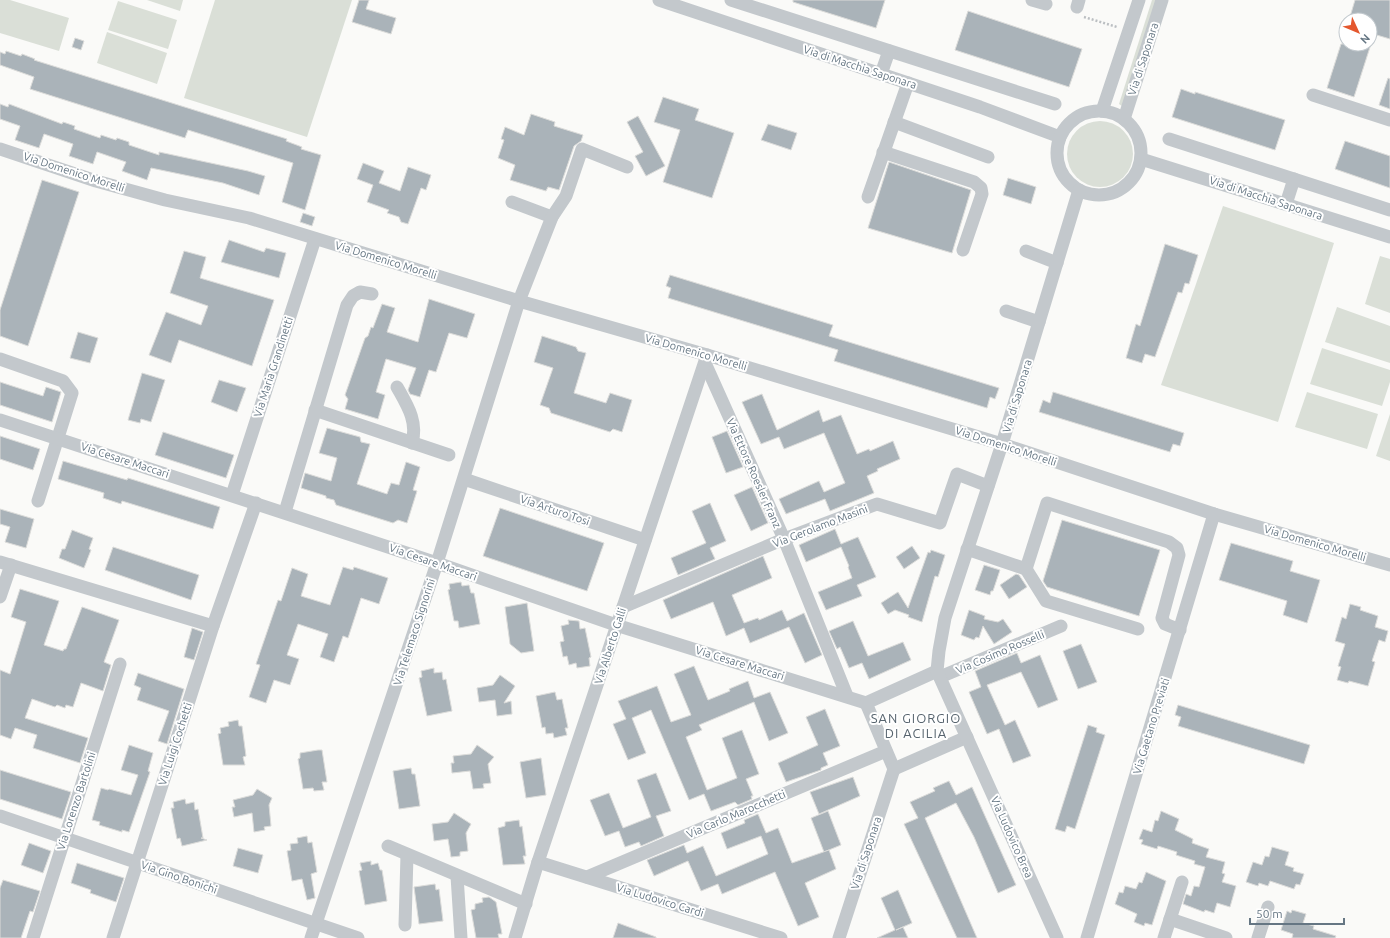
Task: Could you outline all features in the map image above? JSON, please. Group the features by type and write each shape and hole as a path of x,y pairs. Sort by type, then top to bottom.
{"street":[{"name":"Via di Macchia Saponara","path":"659,0 691,5 881,74 980,107 1060,137"},
{"path":"731,0 1055,104"},
{"path":"1032,0 1046,4"},
{"name":"Via di Saponara","path":"1102,111 1140,0"},
{"name":"Via di Saponara","path":"1124,119 1162,0"},
{"path":"881,74 889,51"},
{"path":"868,197 908,83"},
{"path":"1313,95 1390,120"},
{"path":"1102,111 1114,113 1124,119 1138,136 1141,147 1141,159 1137,172 1129,183 1118,191 1105,195 1092,195 1079,190 1069,183 1062,173 1058,162 1057,149 1060,137 1067,126 1077,117 1089,112 1102,111"},
{"path":"894,122 988,156"},
{"path":"1169,139 1390,210"},
{"name":"Via Domenico Morelli","path":"0,149 96,181 165,200 249,218 706,359 1002,444 1214,514 1390,565"},
{"name":"Via Telemaco Signorini","path":"312,938 437,563 519,301 552,217 566,196 582,149 628,167"},
{"path":"884,152 974,182 981,188 982,194 963,250"},
{"name":"Via di Macchia Saponara","path":"1141,159 1390,237"},
{"path":"1286,204 1294,179"},
{"name":"Via di Saponara","path":"939,674 943,625 1002,444 1079,190"},
{"path":"512,202 552,217"},
{"name":"Via Maria Grandinetti","path":"232,495 315,239"},
{"path":"1026,251 1057,262"},
{"path":"285,512 347,305 353,296 360,292 372,294"},
{"path":"1006,311 1039,322"},
{"path":"0,359 63,381 72,393 38,501"},
{"name":"Via Ettore Roesler Franz","path":"706,359 784,539 846,696"},
{"name":"Via Alberto Galli","path":"515,938 538,862 616,625 706,359"},
{"path":"397,387 413,415 414,434 412,443"},
{"path":"315,410 449,455"},
{"name":"Via Cesare Maccari","path":"0,420 256,502 616,625 866,703"},
{"name":"Via Gerolamo Masini","path":"622,607 784,539 877,504 940,523 957,474 988,486"},
{"name":"Via Arturo Tosi","path":"464,479 645,540"},
{"name":"Via Luigi Cochetti","path":"113,938 213,626 256,502"},
{"path":"1026,569 1047,503 1169,542 1177,548 1179,555 1162,618 1165,624 1180,630"},
{"name":"Via Gaetano Previati","path":"1088,938 1214,514"},
{"path":"967,549 1026,569 1046,601 1138,629"},
{"path":"0,597 5,563 213,626"},
{"name":"Via Cosimo Rosselli","path":"866,703 1061,626"},
{"name":"Via Lorenzo Bartolini","path":"33,938 120,664"},
{"name":"Via Ludovico Brea","path":"939,674 1057,938"},
{"path":"866,703 894,769 967,737"},
{"name":"Via Carlo Marocchetti","path":"587,877 886,751"},
{"name":"Via di Saponara","path":"839,938 894,769"},
{"name":"Via Gino Bonichi","path":"0,816 358,938"},
{"path":"388,846 526,904"},
{"path":"405,926 407,855"},
{"name":"Via Ludovico Cardi","path":"538,862 782,938"},
{"path":"457,876 461,938"},
{"path":"1164,938 1182,882"},
{"path":"1258,938 1268,908"},
{"path":"1170,919 1226,938"}],"path":[{"path":"1078,8 1130,30"}],"shaded area":[{"path":"0,0 10,0 69,18 59,51 0,33"},
{"path":"147,0 183,0 180,11"},
{"path":"215,0 352,0 307,137 184,98"},
{"path":"1152,0 1158,0 1122,106 1119,104"},
{"path":"118,1 177,20 168,49 108,30"},
{"path":"107,32 167,53 157,84 97,63"},
{"path":"1100,121 1113,123 1123,131 1131,141 1133,154 1131,167 1123,177 1113,185 1100,187 1087,185 1077,177 1069,167 1067,154 1069,141 1077,131 1087,123"},
{"path":"1223,206 1334,243 1278,422 1161,385"},
{"path":"1380,256 1390,259 1390,313 1365,304"},
{"path":"1337,307 1390,326 1390,363 1325,342"},
{"path":"1322,348 1390,370 1390,382 1382,406 1310,384"},
{"path":"1307,392 1378,414 1367,449 1295,427"},
{"path":"1390,414 1390,461 1376,456"}],"building":[{"path":"359,0 369,0 366,9 396,18 391,34 352,22"},
{"path":"793,0 885,0 876,28 793,2"},
{"path":"1355,0 1390,0 1390,39 1378,35 1378,12 1351,12"},
{"path":"968,11 1082,49 1069,87 955,50"},
{"path":"75,38 84,41 81,50 72,47"},
{"path":"6,51 21,56 22,54 35,59 34,60 287,139 286,141 302,147 301,149 321,155 305,210 282,202 293,163 188,130 185,138 30,89 34,77 0,65 0,52 5,54"},
{"path":"1338,52 1368,52 1354,97 1327,88"},
{"path":"1388,78 1390,79 1390,109 1379,105"},
{"path":"1181,89 1285,120 1275,150 1172,117"},
{"path":"663,97 699,109 695,120 734,133 712,198 663,182 680,130 654,122"},
{"path":"0,104 8,107 9,104 62,124 63,122 75,126 74,129 100,138 101,135 116,140 117,138 129,142 129,145 159,155 159,152 265,176 259,195 223,183 151,168 147,180 122,171 126,162 97,152 93,164 69,156 73,144 44,134 39,148 15,140 20,126 0,119"},
{"path":"531,114 555,122 554,126 583,135 581,141 574,146 559,190 548,187 546,191 510,180 515,165 498,158 504,140 501,139 505,127 524,135"},
{"path":"638,116 665,166 646,176 635,156 643,152 627,122"},
{"path":"768,124 797,133 791,150 761,140"},
{"path":"1345,141 1390,156 1390,188 1335,169"},
{"path":"889,162 971,190 952,253 868,228"},
{"path":"363,163 384,171 379,183 400,191 408,167 431,175 426,190 421,188 408,224 401,222 399,217 387,213 389,210 367,202 373,185 357,179"},
{"path":"1008,178 1036,187 1031,204 1003,195"},
{"path":"42,180 79,192 28,346 0,336 0,310"},
{"path":"303,213 315,217 312,226 300,222"},
{"path":"229,240 264,252 266,248 286,253 279,278 221,262"},
{"path":"1165,244 1198,255 1189,284 1185,283 1182,293 1178,292 1155,357 1145,354 1142,363 1126,358 1136,324 1140,326"},
{"path":"184,251 206,257 200,278 274,300 252,366 179,340 171,363 149,355 166,312 201,325 208,306 170,293"},
{"path":"670,275 833,325 829,336 999,388 995,399 990,397 987,408 834,361 838,350 668,298 671,288 666,286"},
{"path":"429,299 475,314 467,338 449,333 436,372 429,370 420,397 410,394 408,390 416,368 386,359 376,392 385,395 378,419 345,409 348,399 345,395 365,338 368,336 371,327 373,328 382,304 395,308 387,332 418,342"},
{"path":"78,332 98,338 90,363 70,358"},
{"path":"542,336 576,347 578,351 586,353 574,393 606,403 610,393 632,400 622,432 613,429 610,432 551,413 549,408 540,405 553,368 534,362"},
{"path":"142,373 165,380 151,422 141,419 140,423 128,420"},
{"path":"219,380 246,388 237,412 211,402"},
{"path":"0,382 43,396 46,387 61,392 52,422 0,405"},
{"path":"1053,392 1184,433 1180,446 1173,444 1170,452 1039,412 1043,400 1050,403"},
{"path":"762,394 777,430 819,410 823,422 841,415 857,454 869,449 870,451 893,441 900,459 877,469 878,471 867,476 874,493 830,511 825,499 786,514 779,499 819,481 824,492 845,483 824,433 784,449 779,437 761,444 742,402"},
{"path":"327,428 360,437 361,442 370,444 357,484 387,494 391,483 399,485 406,462 420,467 413,490 417,491 407,523 398,520 393,523 336,505 334,500 326,498 326,496 301,488 305,473 331,481 337,458 319,453"},
{"path":"727,431 743,467 726,473 712,437"},
{"path":"163,432 234,455 226,478 155,455"},
{"path":"0,436 40,449 33,470 0,459"},
{"path":"63,461 127,480 128,478 220,507 213,529 122,501 121,504 103,498 104,493 58,479"},
{"path":"752,487 768,523 751,531 734,495"},
{"path":"710,503 726,541 710,548 715,559 678,575 671,558 706,543 692,511"},
{"path":"500,508 604,543 587,591 483,556"},
{"path":"0,509 34,519 26,548 5,542 10,527 0,524"},
{"path":"1062,520 1160,550 1139,616 1047,587 1043,581"},
{"path":"835,529 841,544 858,537 876,577 857,585 862,596 826,610 818,592 852,578 848,567 849,566 841,547 806,562 799,545"},
{"path":"72,530 93,538 89,549 91,550 84,568 59,558 62,549 65,549"},
{"path":"1231,543 1293,561 1290,571 1320,580 1307,623 1283,615 1287,601 1219,580"},
{"path":"912,546 920,558 904,569 896,557"},
{"path":"113,547 199,575 191,600 105,570"},
{"path":"931,550 945,555 938,577 935,576 922,622 895,610 888,614 881,603 898,592 908,608 928,552 930,553"},
{"path":"763,556 772,578 732,595 744,623 758,618 759,620 782,610 787,621 804,613 822,655 805,663 789,627 750,643 744,628 726,636 713,602 671,619 663,600"},
{"path":"984,565 1000,570 993,591 991,591 990,595 975,590"},
{"path":"343,567 353,570 354,567 388,578 379,604 361,598 348,638 343,636 334,662 320,657 328,634 298,624 287,655 299,659 290,685 274,680 266,703 249,697 260,665 256,664 278,600 281,601 292,568 308,574 301,596 330,605"},
{"path":"1016,574 1019,575 1027,587 1009,599 1000,585"},
{"path":"461,582 462,586 469,585 471,593 474,593 480,624 459,628 458,621 454,621 448,590 450,589 449,584"},
{"path":"20,589 59,601 44,645 63,651 66,649 82,607 119,620 104,662 111,665 103,691 81,683 73,707 66,705 65,708 57,705 55,707 32,699 25,718 88,738 80,763 33,748 37,735 15,728 11,739 0,735 0,670 10,674 26,622 11,617"},
{"path":"527,603 534,651 521,653 510,644 505,607"},
{"path":"1350,604 1361,607 1360,610 1378,616 1375,627 1388,631 1385,642 1379,640 1372,661 1375,662 1368,686 1349,681 1348,683 1337,680 1341,667 1338,666 1345,644 1335,641 1342,617 1346,619"},
{"path":"969,610 985,616 984,619 998,622 1003,619 1012,632 994,644 983,626 979,638 976,637 974,640 961,635"},
{"path":"568,620 579,621 580,629 585,628 591,657 589,658 590,666 577,668 576,663 569,665 567,656 563,657 560,642 564,641 561,626 569,624"},
{"path":"853,621 868,656 903,642 911,660 869,679 862,663 849,668 840,647 837,649 829,631"},
{"path":"192,628 203,632 194,660 184,657"},
{"path":"1081,644 1097,682 1078,689 1063,651"},
{"path":"1017,653 1021,663 1040,655 1058,700 1038,708 1021,672 987,685 1005,725 1015,720 1031,756 1013,763 999,729 987,734 969,692 981,687 975,671"},
{"path":"694,666 708,700 730,691 729,689 748,681 754,698 770,692 788,733 769,741 754,702 699,725 702,730 686,737 707,790 737,778 722,738 742,730 759,774 746,779 753,796 751,796 752,799 738,805 735,802 711,811 704,794 689,800 651,710 632,718 646,753 628,760 613,724 626,719 618,701 657,686 671,722 691,715 674,674"},
{"path":"434,668 434,673 442,672 443,680 446,679 452,711 427,716 419,678 422,677 421,671"},
{"path":"138,673 184,689 167,744 158,741 169,711 137,700 141,688 134,685"},
{"path":"500,675 515,686 504,703 511,701 512,714 497,716 495,700 479,702 477,688 493,685"},
{"path":"555,692 557,700 562,699 568,728 565,728 567,735 554,738 553,733 546,734 545,727 542,728 536,696"},
{"path":"1178,705 1310,745 1304,764 1178,726 1181,717 1175,715"},
{"path":"825,709 840,746 823,753 828,765 821,768 821,770 786,782 778,763 818,745 806,717"},
{"path":"238,720 239,726 242,726 246,756 243,757 245,765 223,765 218,734 221,733 220,728 229,726 228,722"},
{"path":"1088,725 1097,728 1096,732 1105,735 1075,829 1067,826 1065,832 1055,829"},
{"path":"129,745 153,753 148,771 150,772 129,832 122,830 122,832 99,825 100,822 92,820 101,788 131,795 138,775 121,770"},
{"path":"477,745 494,757 488,764 491,783 483,784 484,788 473,789 470,771 452,773 451,763 454,763 453,756 471,754"},
{"path":"322,750 327,782 322,782 324,790 314,791 313,788 303,789 298,759 300,758 300,753"},
{"path":"541,758 546,795 526,798 520,762"},
{"path":"411,768 412,774 415,774 420,806 399,809 393,771"},
{"path":"0,770 71,792 62,819 0,799"},
{"path":"656,773 671,811 656,816 664,836 641,846 639,842 625,847 619,831 605,836 590,800 609,793 623,828 651,817 637,780"},
{"path":"853,777 860,796 819,814 810,792"},
{"path":"949,781 956,795 972,787 1016,885 998,893 974,837 956,803 925,818 977,938 957,938 904,824 918,818 910,802 935,791 933,788"},
{"path":"257,789 272,798 269,805 271,826 264,827 265,830 254,832 252,813 234,817 232,807 235,807 233,800 253,795"},
{"path":"185,799 186,804 194,802 195,810 198,809 203,838 201,838 207,840 182,846 180,838 177,839 171,808 174,808 173,802"},
{"path":"828,811 841,845 824,852 811,818"},
{"path":"1161,811 1179,819 1175,830 1193,839 1192,843 1209,849 1206,857 1225,862 1222,873 1225,874 1222,882 1236,886 1230,907 1217,903 1214,913 1205,910 1204,912 1183,904 1186,894 1191,896 1194,886 1199,887 1205,867 1194,864 1195,861 1176,855 1177,852 1158,846 1157,849 1141,844 1143,840 1139,839 1143,829 1152,832 1155,820 1158,821"},
{"path":"454,813 471,824 466,833 468,851 460,852 460,856 451,857 448,839 434,841 432,824 448,822"},
{"path":"758,814 766,833 778,828 792,863 829,850 836,869 805,883 819,917 798,926 775,872 722,894 718,884 701,891 688,861 654,876 647,860 684,845 687,853 703,846 716,876 768,854 761,836 727,849 721,833 745,823 744,820"},
{"path":"519,820 520,827 522,826 526,856 523,856 525,864 503,865 498,828 505,826 505,822"},
{"path":"307,836 308,843 312,842 317,872 311,874 315,898 307,900 302,879 292,881 287,851 291,850 290,844 298,843 297,838"},
{"path":"29,843 51,851 43,873 21,865"},
{"path":"1272,847 1289,852 1285,865 1294,868 1293,871 1304,874 1300,885 1296,884 1294,889 1270,881 1268,886 1259,883 1258,886 1246,882 1253,862 1262,865 1265,856 1269,857"},
{"path":"238,848 263,855 258,873 233,866"},
{"path":"371,861 371,865 378,863 380,870 382,870 387,901 365,905 359,871 362,870 360,863"},
{"path":"77,863 124,878 116,902 90,893 91,890 71,883"},
{"path":"1146,872 1166,881 1152,925 1145,923 1144,926 1134,922 1137,914 1115,904 1119,892 1123,893 1125,886 1136,889 1139,882 1142,883"},
{"path":"3,880 40,891 33,912 30,911 21,938 0,938 0,888"},
{"path":"435,884 436,890 439,889 443,921 419,924 414,887"},
{"path":"898,890 912,923 896,930 903,927 908,938 877,938 895,930 881,898"},
{"path":"489,897 496,902 502,934 498,934 499,938 476,938 471,910 475,909 475,904 483,902 482,898"},
{"path":"1292,910 1306,914 1303,923 1314,926 1313,929 1336,936 1335,938 1292,938 1293,934 1281,930 1287,911 1291,913"},
{"path":"618,923 656,937 656,938 613,938"}],"district":[{"name":"SAN GIORGIO DI ACILIA","path":"916,726"}]}
